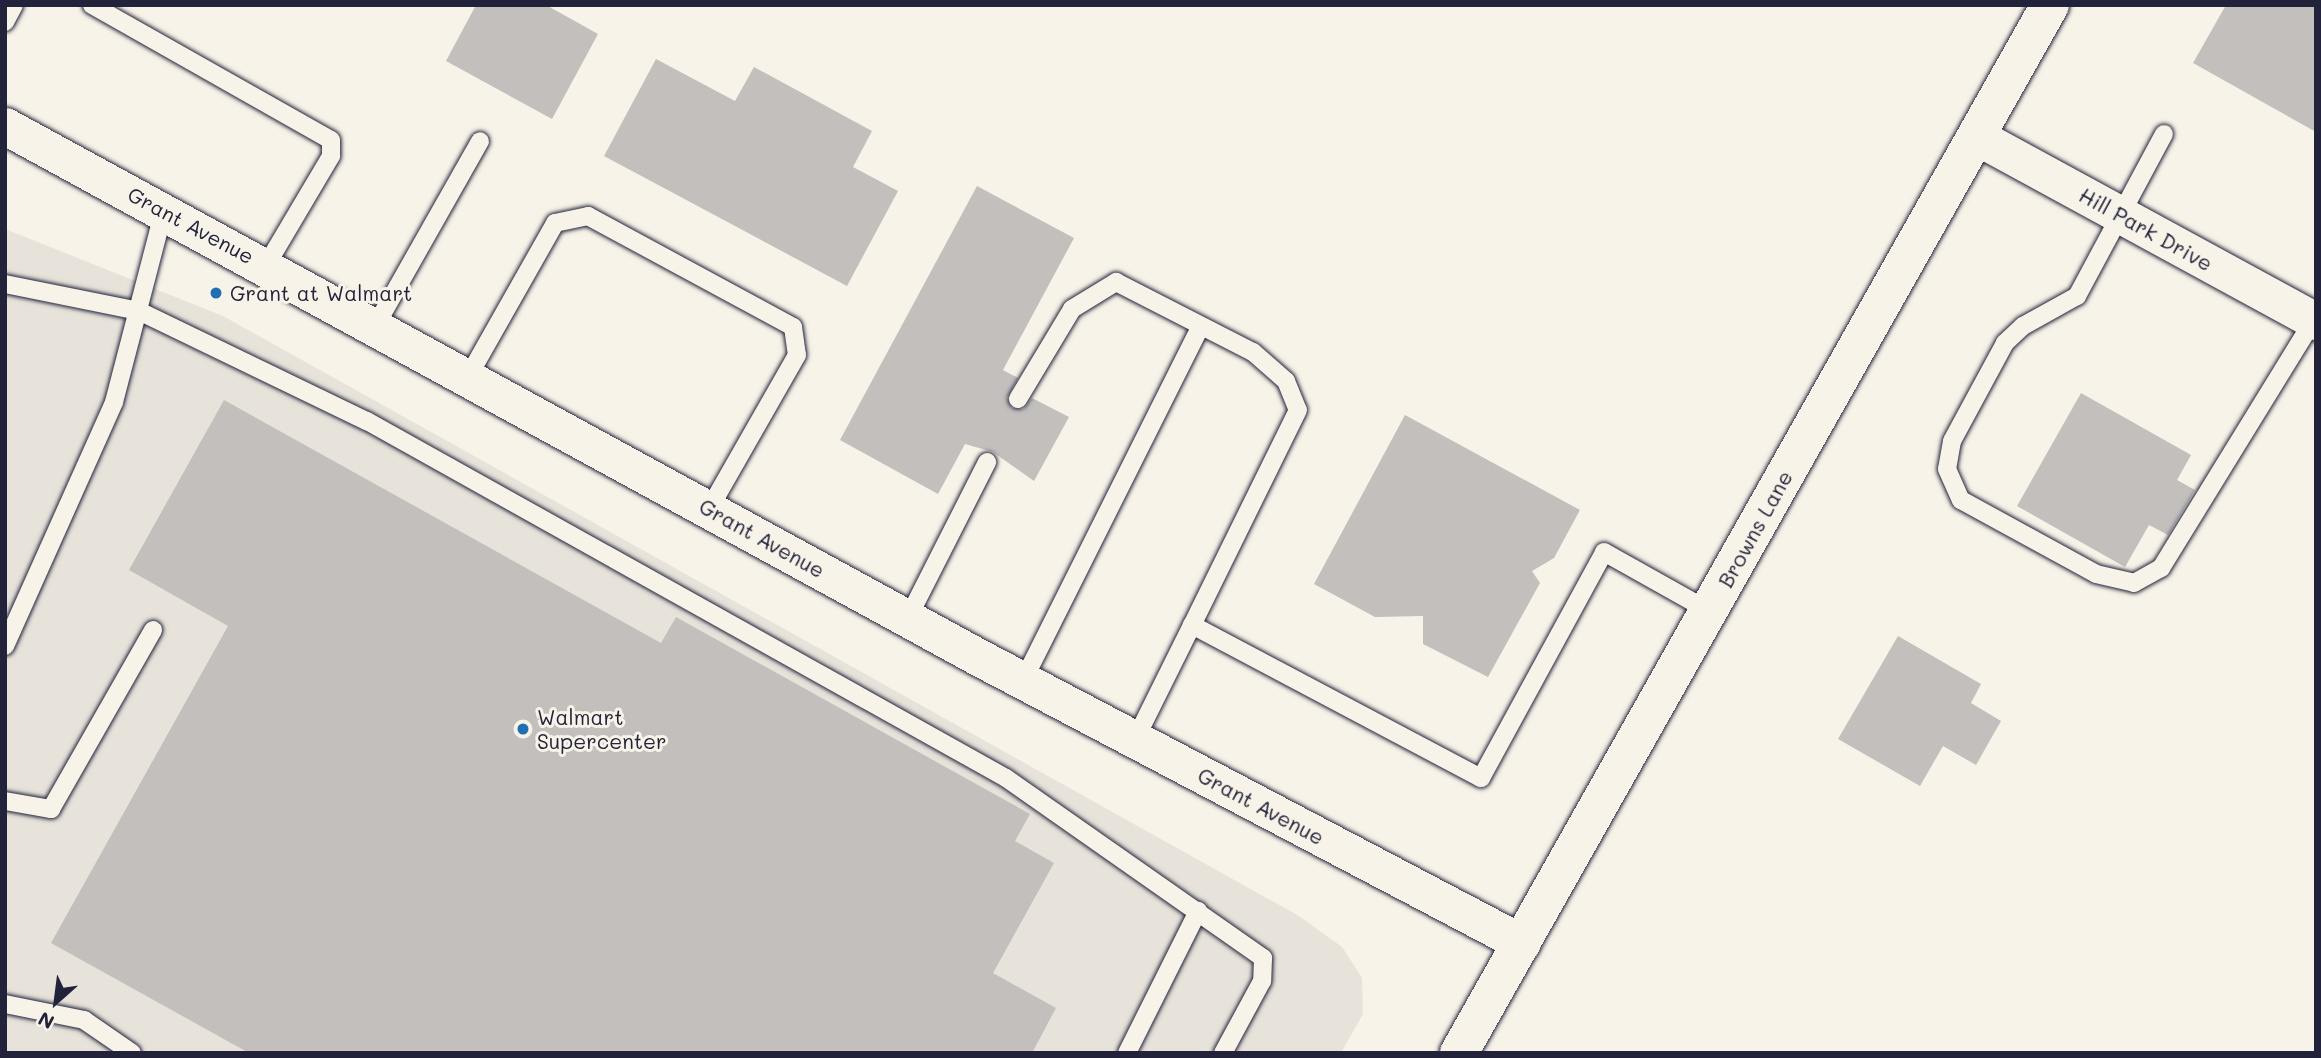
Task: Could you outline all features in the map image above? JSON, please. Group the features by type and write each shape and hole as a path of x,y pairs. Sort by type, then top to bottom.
{"street":[{"name":"Browns Lane","path":"1459,1053 2050,5"},
{"name":"Grant Avenue","path":"5,126 164,210 1023,681 1522,943"},
{"name":"Hill Park Drive","path":"1976,136 2315,319"}],"lane":[{"path":"5,22 15,5"},
{"path":"92,5 331,140 331,156 266,266"},
{"path":"2164,134 2077,296 2023,326 2005,344 1952,441 1947,469 1961,500 2096,575 2134,583 2161,569 2315,319"},
{"path":"376,326 480,141"},
{"path":"5,646 114,402 164,210"},
{"path":"468,377 555,223 588,216 793,327 797,355 709,509"},
{"path":"1018,399 1072,309 1116,282 1201,326 1278,374 1298,410 1135,740"},
{"path":"5,284 139,311 367,421 1006,778 1264,958 1262,981 1223,1053"},
{"path":"1023,681 1201,326"},
{"path":"908,618 986,462"},
{"path":"1192,625 1481,778 1604,552 1709,611"},
{"path":"5,801 51,809 153,630"},
{"path":"1127,1053 1198,911"},
{"path":"5,1004 84,1020 132,1053"}],"shaded area":[{"name":"Walmart Supercenter","path":"5,229 223,316 1299,916 1342,947 1362,978 1363,1014 1341,1053 5,1053"}],"building":[{"path":"476,5 546,5 598,34 552,119 446,61"},
{"path":"2226,5 2316,5 2316,132 2193,63"},
{"path":"656,59 735,101 754,67 872,131 853,167 898,191 847,286 604,156"},
{"path":"977,186 1074,238 1003,370 1018,378 1007,398 1012,408 1023,409 1032,398 1069,417 1034,481 993,452 965,444 938,494 840,440"},
{"path":"2081,393 2191,455 2177,480 2195,490 2168,535 2149,525 2125,567 2017,506"},
{"name":"Walmart Supercenter","path":"224,400 661,643 676,617 1030,814 1015,841 1054,863 993,973 1056,1008 1032,1053 249,1053 51,943 228,626 129,570"},
{"path":"1405,415 1580,510 1554,558 1532,571 1540,583 1488,677 1423,644 1423,616 1375,617 1314,584"},
{"path":"1898,636 1981,684 1971,703 2001,721 1976,765 1943,746 1920,786 1838,739"}],"place":[{"name":"Grant at Walmart","path":"216,293"},
{"name":"Walmart Supercenter","path":"523,729"}]}
